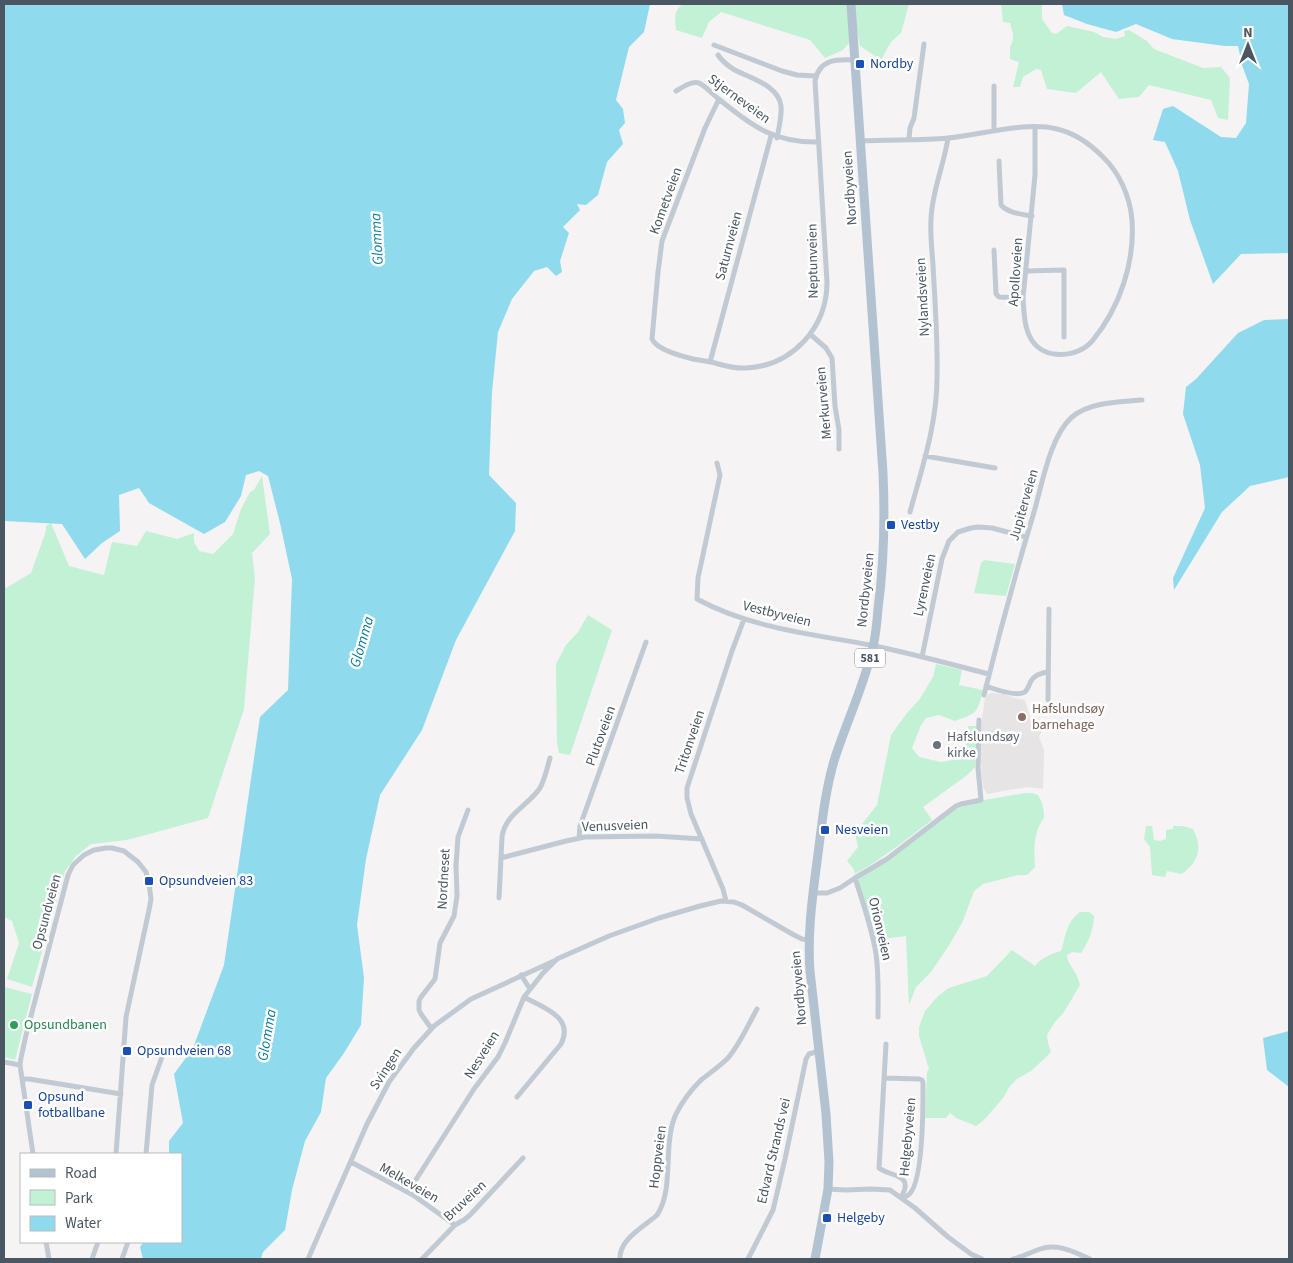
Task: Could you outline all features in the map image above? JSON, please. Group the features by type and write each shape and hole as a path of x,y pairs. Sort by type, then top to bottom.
{"main road":[{"name":"Nordbyveien","path":"815,1259 829,1176 828,1140 810,971 809,940 828,786 834,761 866,672 873,646 884,551 884,494 851,4"}],"street":[{"path":"909,139 910,128 914,118 924,44"},
{"path":"714,45 782,71 797,74 816,76 823,66 832,60 855,60"},
{"name":"Saturnveien","path":"710,362 774,136 780,123 781,109 780,101 770,88 732,68 718,55"},
{"name":"Neptunveien","path":"656,344 680,355 699,360 729,367 752,368 765,365 789,353 810,334 822,315 827,288 815,86 816,76"},
{"name":"Stjerneveien","path":"676,91 691,83 699,82 718,99 754,125 774,136 798,142 819,142"},
{"path":"994,86 994,131"},
{"name":"Kometveien","path":"656,344 652,336 662,242 672,212 718,99"},
{"name":"Apolloveien","path":"860,141 948,138 1016,128 1035,127 1057,128 1080,138 1110,164 1120,179 1128,200 1132,217 1133,241 1124,282 1117,301 1091,343 1073,354 1044,351 1036,345 1030,337 1024,313 1023,298 1035,175 1035,127"},
{"name":"Nylandsveien","path":"910,512 934,416 938,379 931,218 948,138"},
{"path":"999,161 1001,205 1005,210 1032,216"},
{"path":"994,250 996,294 999,297 1023,298"},
{"path":"1026,271 1064,270 1064,337"},
{"name":"Merkurveien","path":"810,334 826,348 832,358 839,449"},
{"name":"Jupiterveien","path":"984,695 1026,537 1052,450 1065,424 1079,413 1096,407 1111,403 1142,400"},
{"path":"925,456 995,468"},
{"name":"Vestbyveien","path":"717,463 720,474 698,578 697,599 744,619 873,646 989,674"},
{"name":"Lyrenveien","path":"922,657 942,560 949,541 958,532 978,527 992,528 1026,537"},
{"path":"1048,700 1049,609"},
{"name":"Tritonveien","path":"726,900 688,805 687,798 688,785 744,619"},
{"name":"Plutoveien","path":"579,838 580,826 646,642"},
{"path":"986,686 1018,694 1025,692 1031,680 1036,676 1047,672"},
{"path":"814,894 827,893 840,888 887,859 956,806 981,800 978,768 979,720"},
{"path":"499,898 502,837 505,825 540,787 550,758"},
{"name":"Nordneset","path":"431,1028 419,1010 419,1001 434,979 440,943 454,916 457,896 456,865 458,837 468,810"},
{"name":"Venusveien","path":"501,858 579,838 645,836 702,839"},
{"name":"Opsundveien","path":"33,1153 20,1065 26,1035 68,875 76,862 89,852 106,848 128,853 143,868 149,884 151,899 126,1018 116,1153"},
{"name":"Orionveien","path":"856,878 871,930 876,956 878,971 878,1017"},
{"path":"726,900 742,905 794,935 809,940"},
{"name":"Nesveien","path":"408,1192 474,1089 498,1057 524,997 557,960 609,936 659,918 726,900"},
{"name":"Svingen","path":"308,1259 382,1093 414,1048 431,1028 471,999 557,960"},
{"path":"521,975 530,989"},
{"path":"517,1097 561,1044 564,1035 563,1025 558,1016 524,997"},
{"name":"Hoppveien","path":"620,1259 620,1251 626,1242 657,1215 660,1210 666,1190 670,1138 678,1110 688,1094 732,1052 757,1009"},
{"name":"Helgebyveien","path":"886,1044 879,1168 904,1180 905,1188 901,1197"},
{"name":"Edvard Strands vei","path":"748,1259 774,1204 789,1144 806,1059 809,1054 819,1051"},
{"path":"146,1153 152,1085 163,1054"},
{"path":"4,1062 20,1065"},
{"name":"Helgebyveien","path":"884,1078 919,1079 923,1081 921,1146 918,1173 914,1188 908,1196 901,1197"},
{"path":"22,1079 121,1094"},
{"name":"Bruveien","path":"422,1259 455,1225 470,1215 524,1158"},
{"name":"Melkeveien","path":"351,1162 408,1192 455,1225"},
{"name":"Helgebyveien","path":"828,1189 890,1190 915,1208 948,1237 971,1254 982,1259"},
{"path":"46,1243 49,1259"},
{"path":"92,1259 98,1243"},
{"path":"122,1259 128,1243"},
{"path":"1013,1259 1040,1249 1054,1247 1064,1248 1090,1259"}],"shaded area":[{"path":"991,693 1004,694 1025,700 1033,727 1041,722 1042,731 1039,737 1044,750 1043,789 1028,787 987,794 983,787 980,763 982,718 985,698"}],"green space":[{"path":"683,4 847,4 850,42 843,50 825,58 810,40 721,12 709,22 702,38 676,30 676,12"},
{"path":"855,4 909,4 901,33 891,42 881,60 860,46"},
{"path":"1001,4 1042,4 1042,19 1052,33 1056,34 1067,26 1116,39 1125,36 1124,31 1129,30 1147,41 1154,49 1203,68 1221,67 1230,78 1228,120 1218,118 1211,100 1149,85 1139,97 1119,99 1101,72 1076,93 1047,89 1041,70 1036,69 1023,77 1020,87 1013,87 1019,62 1010,59 1013,34 1010,23 1003,22"},
{"path":"262,476 270,534 252,553 255,578 244,709 208,818 127,840 91,844 76,856 65,871 32,987 7,979 19,943 12,921 4,917 4,585 6,588 31,573 46,531 46,526 51,523 69,566 104,575 112,542 137,546 146,531 177,539 194,533 194,542 199,551 213,554 233,534 241,509 250,492 254,490"},
{"path":"984,560 1015,564 1006,596 974,593 981,563"},
{"path":"588,615 612,630 570,755 559,753 557,743 556,664 566,645 578,632"},
{"path":"936,664 962,670 959,685 983,690 981,698 975,712 955,721 939,715 926,718 921,725 912,748 919,757 941,762 964,758 968,726 977,726 975,767 966,776 923,807 932,820 885,855 855,874 847,861 858,847 855,833 877,805 891,735 919,700 933,677"},
{"path":"1025,793 1038,795 1043,809 1044,818 1040,823 1035,841 1035,867 1027,875 1018,875 983,884 974,891 963,921 931,972 916,987 909,1005 906,936 874,940 855,878 887,859 961,804"},
{"path":"1146,826 1152,826 1154,840 1160,841 1166,839 1166,830 1173,829 1173,826 1193,829 1198,840 1198,853 1188,869 1181,874 1167,871 1165,877 1152,875 1150,847 1144,839"},
{"path":"1080,912 1089,912 1094,916 1093,926 1088,941 1081,953 1072,952 1067,955 1080,985 1064,1012 1047,1035 1051,1052 1031,1071 1017,1079 984,1120 976,1126 956,1118 950,1113 946,1118 925,1118 927,1072 929,1069 919,1036 919,1027 925,1011 938,996 949,988 987,976 1012,950 1035,966 1046,957 1061,951 1069,925"},
{"name":"Opsundbanen","path":"4,987 32,994 15,1060 4,1057"}],"water":[{"name":"Glomma","path":"4,4 650,4 644,32 629,47 616,100 623,109 625,123 619,130 623,144 607,162 598,195 586,205 577,204 580,210 563,227 569,233 560,261 562,272 556,276 547,267 534,271 512,299 498,332 492,392 489,475 516,503 515,531 456,640 422,730 380,795 366,859 357,925 364,978 361,1025 326,1078 321,1112 305,1141 292,1190 285,1230 263,1252 261,1259 143,1259 140,1247 143,1243 182,1243 182,1153 169,1153 169,1141 183,1123 174,1074 193,1048 224,965 260,717 288,690 292,579 268,476 259,471 246,475 241,496 225,522 204,534 149,503 139,488 119,495 120,531 102,543 85,559 62,524 4,521"},
{"path":"1062,4 1289,4 1289,253 1241,254 1213,284 1190,220 1178,171 1165,142 1153,140 1163,109 1173,106 1221,137 1236,138 1246,123 1249,84 1238,46 1172,39 1136,24 1116,32 1064,15"},
{"path":"1289,319 1289,477 1250,486 1222,512 1174,590 1173,578 1205,508 1200,465 1183,414 1186,387 1196,379 1238,333 1264,320"},
{"path":"1289,1031 1289,1087 1267,1070 1263,1038"}],"place":[{"name":"Nordby","path":"860,64"},
{"name":"Vestby","path":"891,525"},
{"name":"Hafslundsøy barnehage","path":"1022,717"},
{"name":"Hafslundsøy kirke","path":"937,745"},
{"name":"Nesveien","path":"825,830"},
{"name":"Opsundveien 83","path":"149,881"},
{"name":"Opsundbanen","path":"14,1025"},
{"name":"Opsundveien 68","path":"127,1051"},
{"name":"Opsund fotballbane","path":"28,1105"},
{"name":"Helgeby","path":"827,1218"}]}
